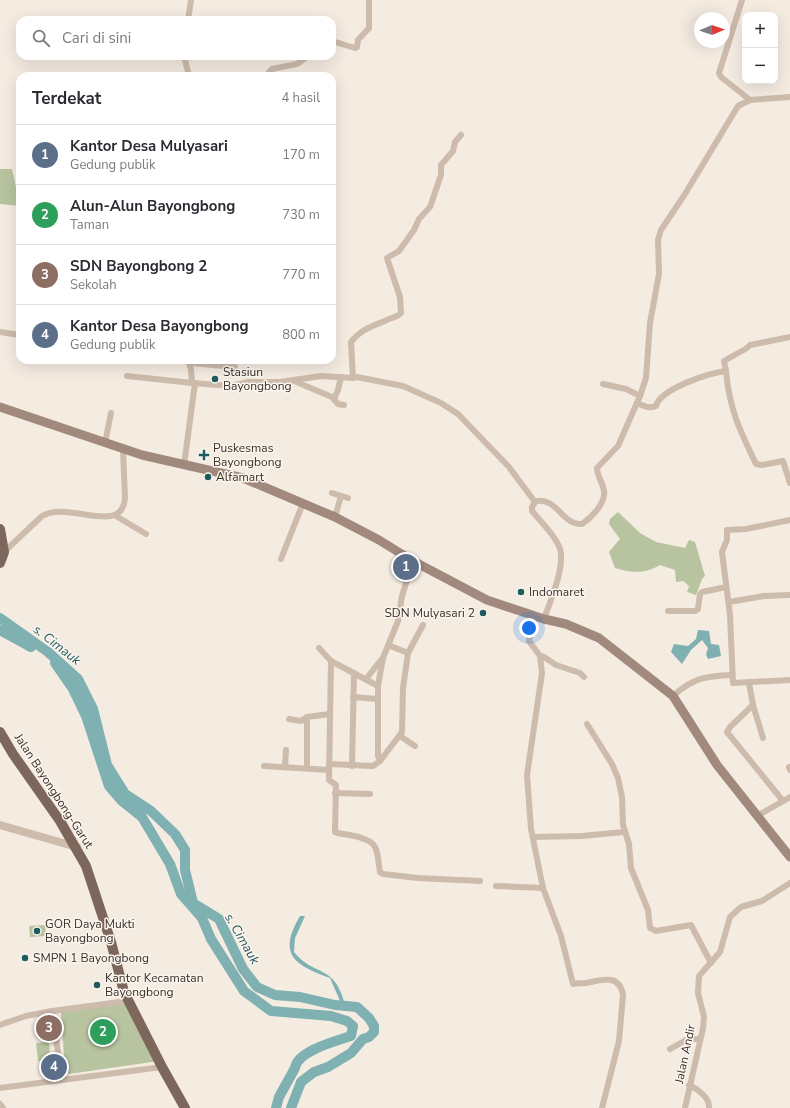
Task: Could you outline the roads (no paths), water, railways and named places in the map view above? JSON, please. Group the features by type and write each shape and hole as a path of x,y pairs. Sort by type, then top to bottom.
{"main road":[{"path":"0,407 123,449 184,465 243,478 303,502 335,517 379,540 413,561 487,600 540,618 566,624 599,638 673,696 717,765 790,857"},
{"path":"0,529 4,552 0,563"},
{"name":"Jalan Bayongbong-Garut","path":"0,732 13,754 77,847 86,866 111,942 119,978 127,1001 185,1108"}],"street":[{"path":"189,16 191,0"},
{"path":"336,42 355,48 357,46 358,40 368,28 369,0"},
{"path":"742,0 719,73 721,77 750,100"},
{"path":"185,60 188,72"},
{"path":"269,72 272,69 297,64 302,60"},
{"path":"602,1108 619,1041 623,1001 622,988 618,983 608,980 573,984 561,936 543,888 533,837 527,775 542,673 540,656 529,641 555,587 561,555 557,542 532,511 532,507 535,502 541,500 546,501 575,524 582,524 587,521 600,505 604,491 597,473 597,468 618,446 640,396 646,378 650,323 659,274 658,240 661,230 685,194 738,106 750,100 790,97"},
{"path":"353,378 351,342 369,327 394,318 402,313 401,300 387,258 399,251 414,230 418,219 430,207 440,175 441,165 453,151 455,142 461,135"},
{"path":"0,332 16,334"},
{"path":"790,337 750,345 748,348 724,361 728,397 742,437 756,464 762,465 783,461 790,483"},
{"path":"184,465 193,383 189,364"},
{"path":"207,364 235,367"},
{"path":"637,403 644,407 656,406 659,399 685,383 726,371"},
{"path":"127,376 231,386 248,382 294,381 320,376 353,378 357,376 403,386 441,403 458,414 509,467 535,502"},
{"path":"334,399 341,377"},
{"path":"294,381 334,399 338,404 344,405"},
{"path":"603,384 626,389 640,396"},
{"path":"106,443 110,413"},
{"path":"116,516 125,506 123,449"},
{"path":"332,493 344,497 335,517"},
{"path":"281,560 303,502"},
{"path":"4,552 42,516 53,511 71,511 102,517 116,516 146,534"},
{"path":"790,520 727,531 726,540 722,549 729,602 732,675 735,684 790,680"},
{"path":"366,679 382,658 398,621 402,596 413,561"},
{"path":"668,611 695,611 698,608 700,594 702,592 726,587"},
{"path":"729,602 764,596 790,595"},
{"path":"264,766 307,768 373,766 380,761 402,732 403,688 408,653 423,625"},
{"path":"388,645 408,653"},
{"path":"319,648 331,661 378,686"},
{"path":"540,656 556,665 580,672 584,677"},
{"path":"380,761 378,756 377,699 382,658"},
{"path":"331,661 329,780 336,785 335,832 359,837 372,842 378,851 381,873 418,878 480,881"},
{"path":"352,766 354,673"},
{"path":"673,696 683,687 695,680 708,676 732,675"},
{"path":"749,683 753,705 763,738"},
{"path":"353,697 377,699"},
{"path":"753,705 727,732 783,801"},
{"path":"289,719 301,721 307,717 329,714"},
{"path":"307,717 307,768"},
{"path":"587,724 612,764 618,778 622,797 624,832 629,844 631,868 648,910 650,928 656,931 691,926 711,963"},
{"path":"400,736 415,746"},
{"path":"285,767 286,750"},
{"path":"335,793 370,794"},
{"path":"758,816 790,797"},
{"path":"0,825 77,847"},
{"path":"533,837 582,836 624,832"},
{"name":"Jalan Andir","path":"685,1108 699,1039 703,1028 704,1017 698,994 697,983 702,971 720,952 730,917 734,911 741,906 762,901 790,883"},
{"path":"496,886 543,888"},
{"path":"0,1025 26,1016 52,1011 127,1001"},
{"path":"52,1011 62,1080"},
{"path":"670,1049 688,1039 699,1039"},
{"path":"0,1088 162,1068"},
{"path":"689,1085 696,1089 708,1101 709,1108"},
{"path":"0,1104 3,1108"}],"water":[{"path":"698,630 709,631 711,644 719,645 721,656 708,659 706,654 708,648 702,640 691,650 682,664 671,652 674,644 688,646 696,639"},
{"path":"300,916 305,916 295,938 294,952 301,960 323,972 335,982 345,1004 335,1005 341,1003 330,978 307,968 293,957 290,949 290,940 293,929"}],"waterway":[{"name":"s. Cimauk","path":"0,618 48,652 78,679 93,709 107,765 125,794 151,811 175,834 185,850 185,870 193,903 219,919 243,969 257,987 275,995 300,997 335,1005 357,1007 369,1018 374,1026 374,1032 369,1037 363,1039 351,1053 328,1067 314,1072 301,1082 291,1108"},
{"path":"0,630 31,647"},
{"path":"55,663 73,689 86,716 109,786 121,800 142,817 170,864 181,894 202,918 211,939 244,991 271,1011 331,1016 347,1021 353,1026 351,1036 318,1048 302,1057 297,1062 279,1097 276,1108"}],"place":[{"name":"Stasiun Bayongbong","path":"215,379"},
{"name":"Puskesmas Bayongbong","path":"204,455"},
{"name":"Alfamart","path":"208,477"},
{"name":"Kantor Desa Mulyasari","path":"406,567"},
{"name":"Indomaret","path":"521,592"},
{"name":"SDN Mulyasari 2","path":"483,613"},
{"name":"GOR Daya Mukti Bayongbong","path":"37,931"},
{"name":"SMPN 1 Bayongbong","path":"25,958"},
{"name":"Kantor Kecamatan Bayongbong","path":"97,985"},
{"name":"SDN Bayongbong 2","path":"49,1028"},
{"name":"Alun-Alun Bayongbong","path":"103,1032"},
{"name":"Kantor Desa Bayongbong","path":"54,1067"}]}
